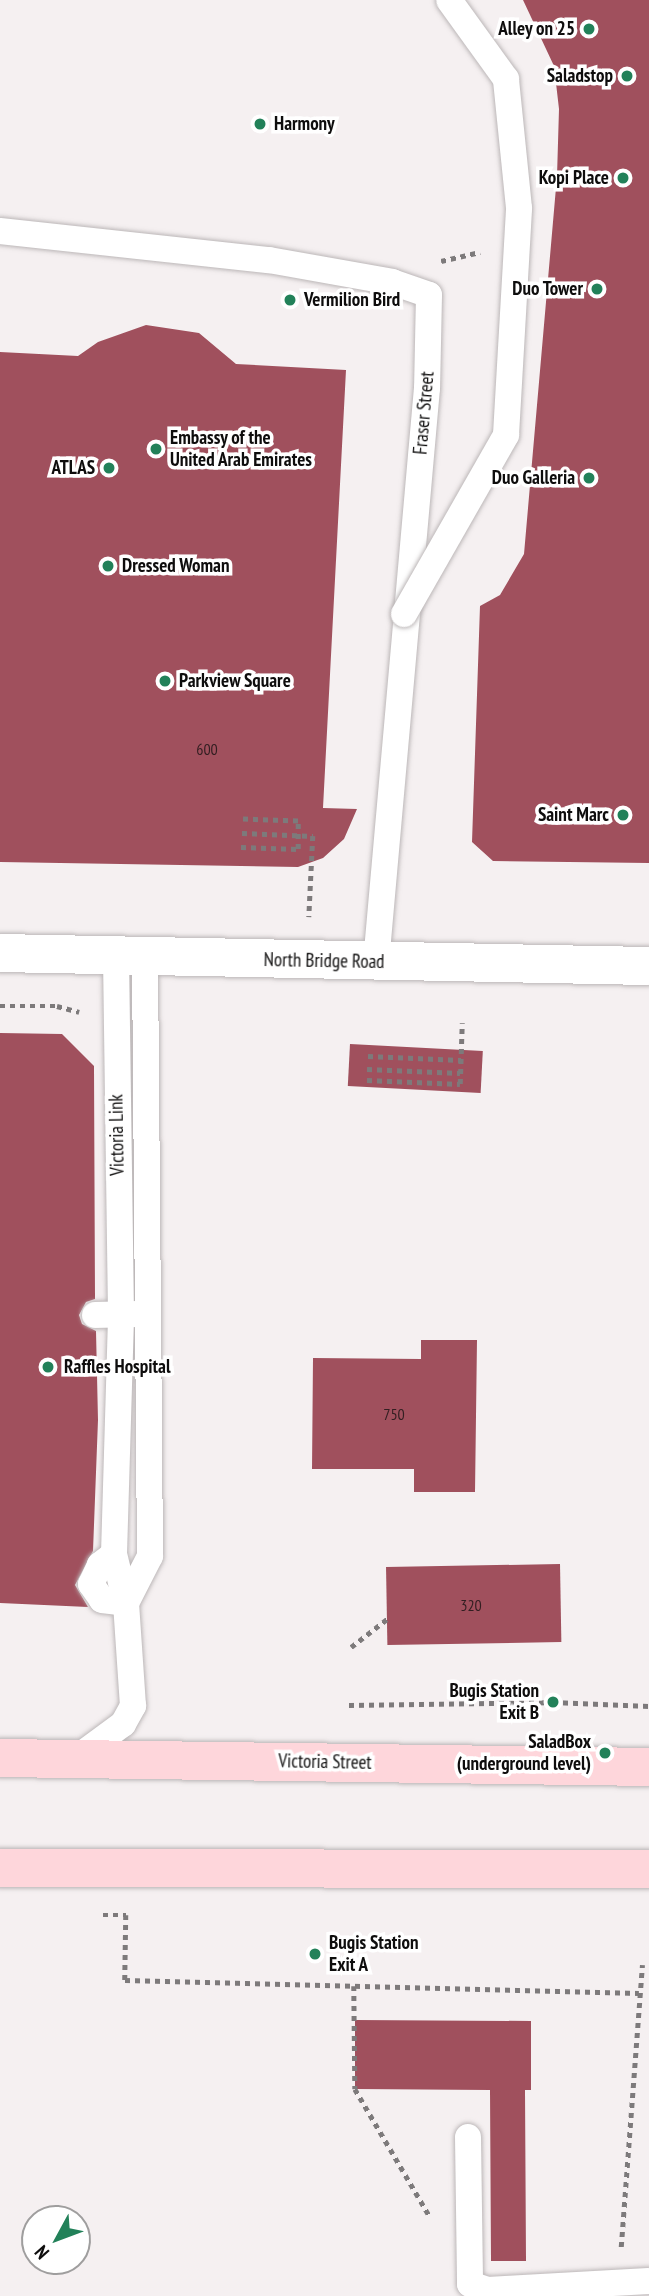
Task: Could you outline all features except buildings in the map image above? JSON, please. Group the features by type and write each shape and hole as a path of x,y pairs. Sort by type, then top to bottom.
{"main road":[{"name":"North Bridge Road","path":"0,953 376,963 649,966"},
{"name":"Victoria Street","path":"0,1758 649,1767"},
{"path":"0,1868 649,1869"}],"lane":[{"path":"404,614 506,435 519,208 506,79 449,0"},
{"name":"Fraser Street","path":"0,231 269,260 392,282 429,295 427,388 404,614 376,963"},
{"name":"Victoria Link","path":"126,1603 150,1556 121,1314 144,1123 131,956"},
{"name":"Victoria Link","path":"78,1758 123,1724 133,1706 126,1603 114,1554 121,1314 117,1123 131,956"},
{"path":"117,1123 144,1123"},
{"path":"468,2137 470,2284 486,2290 649,2281"}],"path":[{"path":"435,262 471,251 484,253"},
{"path":"241,847 298,849 298,821 243,819"},
{"path":"242,833 313,836 309,927"},
{"path":"367,1080 460,1084 462,1023"},
{"path":"368,1056 461,1060"},
{"path":"367,1069 460,1073"},
{"path":"351,1647 387,1619"},
{"path":"349,1705 553,1702 649,1706"},
{"path":"98,1915 126,1915 125,1980 639,1993"},
{"path":"619,2283 642,1965"},
{"path":"354,1986 355,2090 436,2227"}],"place":[{"name":"Alley on 25","path":"589,29"},
{"name":"Saladstop","path":"627,76"},
{"name":"Harmony","path":"260,124"},
{"name":"Kopi Place","path":"623,178"},
{"name":"Duo Tower","path":"597,289"},
{"name":"Vermilion Bird","path":"290,300"},
{"name":"Embassy of the United Arab Emirates","path":"156,449"},
{"name":"ATLAS","path":"109,468"},
{"name":"Duo Galleria","path":"589,478"},
{"name":"Dressed Woman","path":"108,566"},
{"name":"Parkview Square","path":"165,681"},
{"name":"Saint Marc","path":"623,815"},
{"name":"Raffles Hospital","path":"48,1367"},
{"name":"Bugis Station Exit B","path":"553,1702"},
{"name":"SaladBox (underground level)","path":"605,1753"},
{"name":"Bugis Station Exit A","path":"315,1954"}]}
